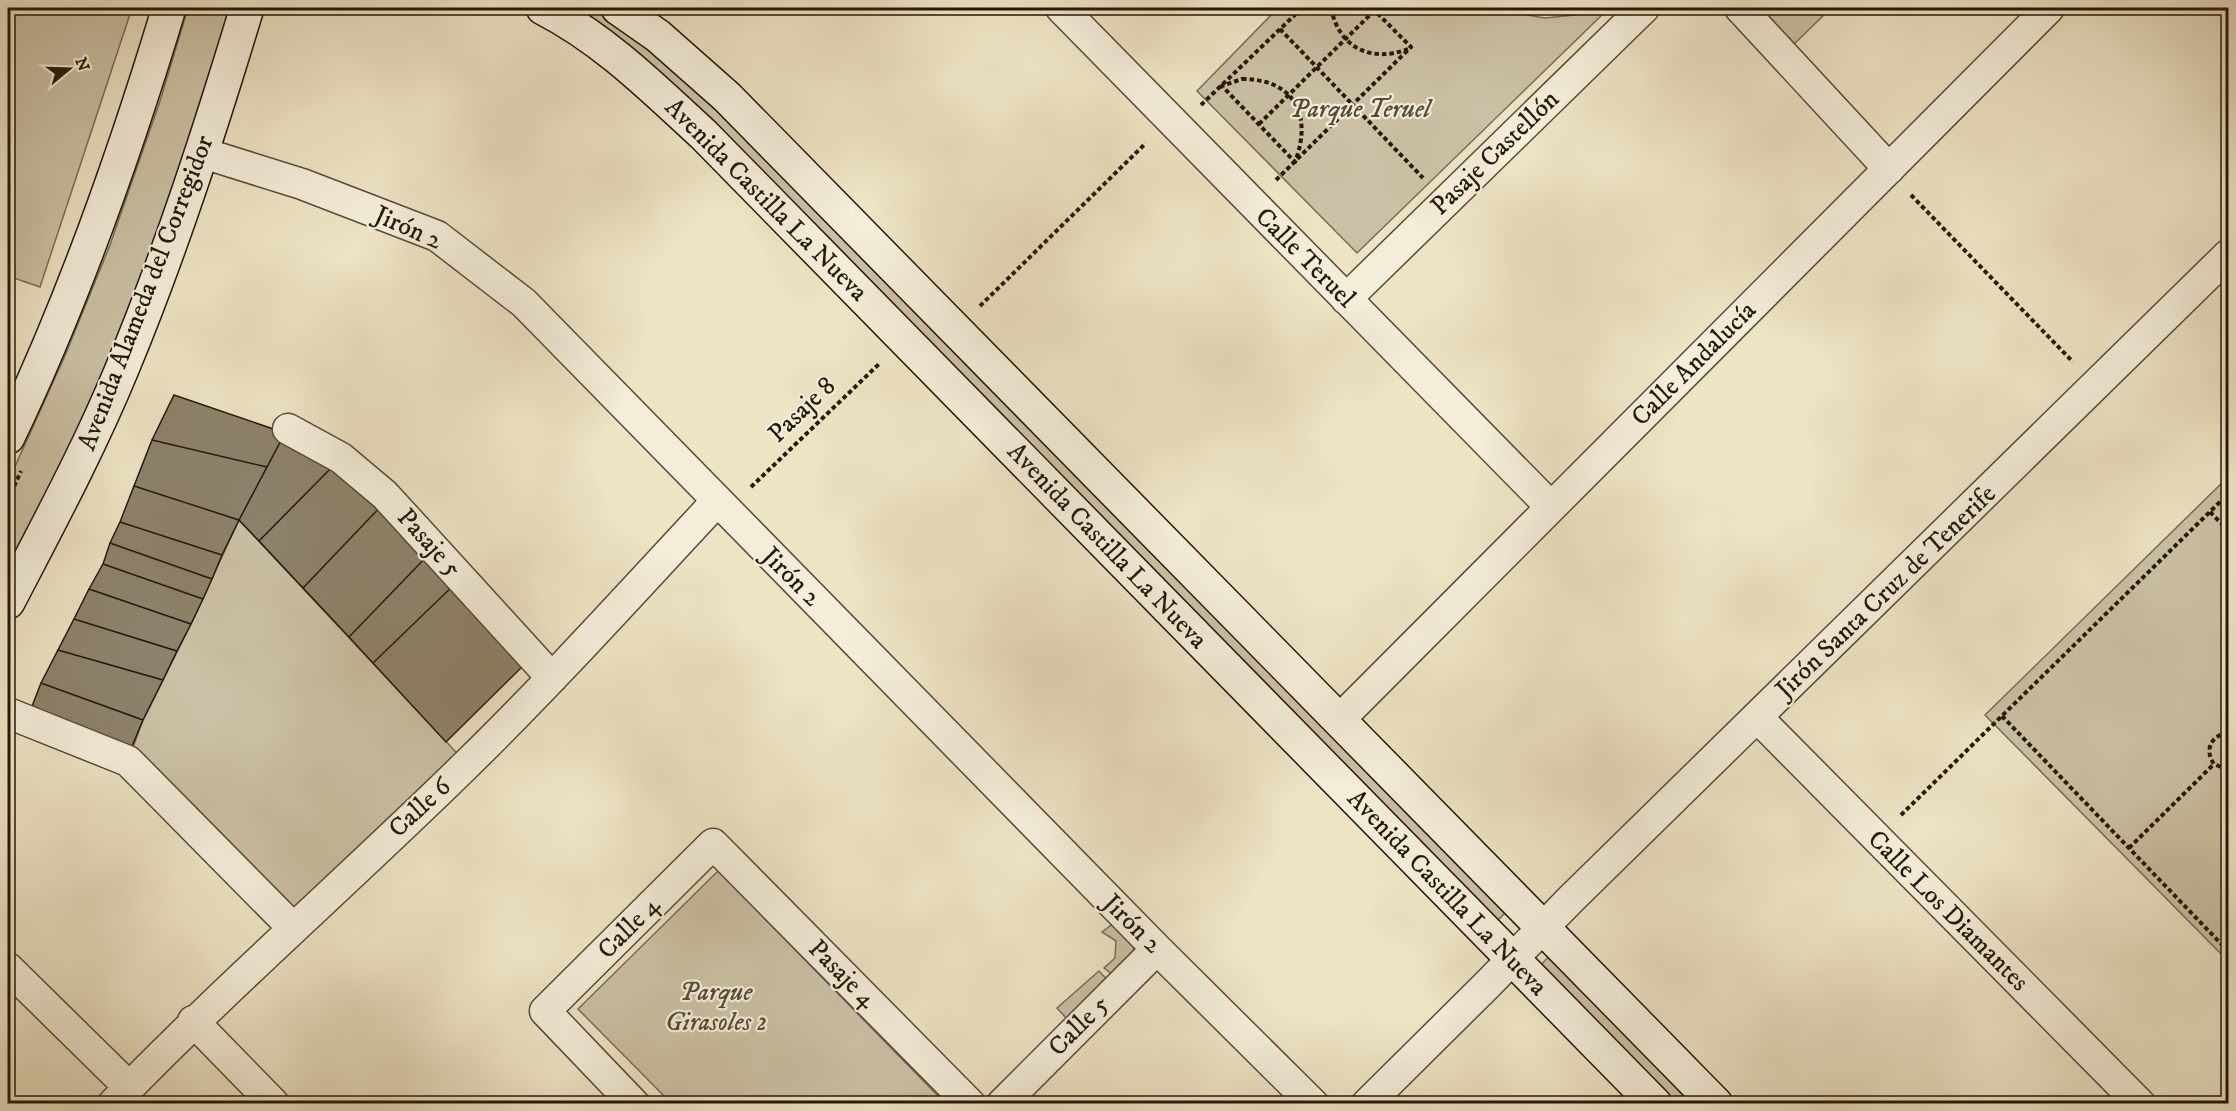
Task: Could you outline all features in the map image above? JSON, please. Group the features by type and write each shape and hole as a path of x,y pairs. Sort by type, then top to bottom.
{"street":[{"path":"8,437 49,345 96,229 142,99 169,8"},
{"name":"Avenida Alameda del Corregidor","path":"8,602 63,497 122,369 203,153 247,8"},
{"name":"Avenida Castilla La Nueva","path":"543,8 557,15 630,66 704,135 1655,1104"},
{"name":"Avenida Castilla La Nueva","path":"618,8 658,36 727,97 1716,1104"},
{"name":"Calle Teruel","path":"1061,8 1551,507"},
{"name":"Pasaje Castellón","path":"1346,299 1644,8"},
{"path":"1740,8 1889,169"},
{"name":"Calle Andalucía","path":"1339,720 2049,8"},
{"name":"Jirón 2","path":"203,153 302,184 437,236 524,303 1157,949 1313,1104"},
{"name":"Jirón Santa Cruz de Tenerife","path":"1367,1104 1543,928 2229,255"},
{"name":"Pasaje 5","path":"288,429 341,458 385,495 552,678"},
{"name":"Calle 6","path":"121,1095 193,1021 467,764 722,506"},
{"path":"8,713 128,761 293,928"},
{"name":"Calle Los Diamantes","path":"1758,718 2140,1104"},
{"name":"Calle 4","path":"634,1104 545,1011 713,844"},
{"name":"Pasaje 4","path":"713,844 970,1104"},
{"name":"Calle 5","path":"1002,1104 1157,949"},
{"path":"8,968 121,1095"},
{"path":"193,1021 274,1104"}],"path":[{"path":"949,324 985,304 1146,142 1201,105 1302,8"},
{"path":"1331,8 1336,25 1345,39 1359,49 1375,55 1392,55 1412,47"},
{"path":"1259,124 1374,9 1412,47"},
{"path":"1280,29 1445,201"},
{"path":"1252,204 1412,47"},
{"path":"1222,86 1242,79 1258,79 1275,84 1289,95 1298,108 1303,125 1303,141 1295,162"},
{"path":"1222,86 1295,162"},
{"path":"1889,169 1911,195 2096,386"},
{"name":"Pasaje 8","path":"722,506 878,364 911,345"},
{"path":"1896,819 2229,494"},
{"path":"2211,512 2229,530"},
{"path":"2002,716 2229,951"},
{"path":"2229,733 2217,736 2212,741 2209,753 2214,764 2229,770"},
{"path":"2129,848 2214,764"}],"green space":[{"path":"8,8 132,8 40,287 8,276"},
{"path":"188,8 230,8 187,151 121,330 69,448 8,566 8,482 64,358 110,245 160,101"},
{"path":"572,8 592,8 626,32 691,85 1506,912 1496,922"},
{"name":"Parque Teruel","path":"1278,8 1485,8 1545,18 1605,12 1357,253 1197,91"},
{"path":"1764,8 1821,8 1826,13 1790,48 1760,11"},
{"path":"2228,477 2228,961 1985,715"},
{"path":"239,520 467,764 293,928 128,761 143,720"},
{"name":"Parque Girasoles 2","path":"718,871 945,1103 671,1103 578,1009"},
{"path":"1114,923 1134,945 1132,960 1117,978 1104,968 1115,958 1116,941 1102,932"},
{"path":"1550,955 1696,1103 1675,1103 1539,967"},
{"path":"1099,971 1112,985 1068,1020 1057,1008"}],"building":[{"path":"174,395 285,433 267,467 152,440"},
{"path":"285,433 337,462 259,541 239,520"},
{"path":"152,440 267,467 239,520 134,486"},
{"path":"337,462 385,502 303,588 259,541"},
{"path":"134,486 239,520 222,555 120,522"},
{"path":"385,502 431,552 349,637 303,588"},
{"path":"120,522 222,555 212,579 110,543"},
{"path":"110,543 212,579 203,599 103,564"},
{"path":"431,552 458,581 373,663 349,637"},
{"path":"103,564 203,599 191,624 89,589"},
{"path":"458,581 530,659 446,742 373,663"},
{"path":"89,589 191,624 177,651 74,619"},
{"path":"74,619 177,651 163,680 58,650"},
{"path":"58,650 163,680 143,720 41,683"},
{"path":"41,683 143,720 128,756 29,714"}]}
